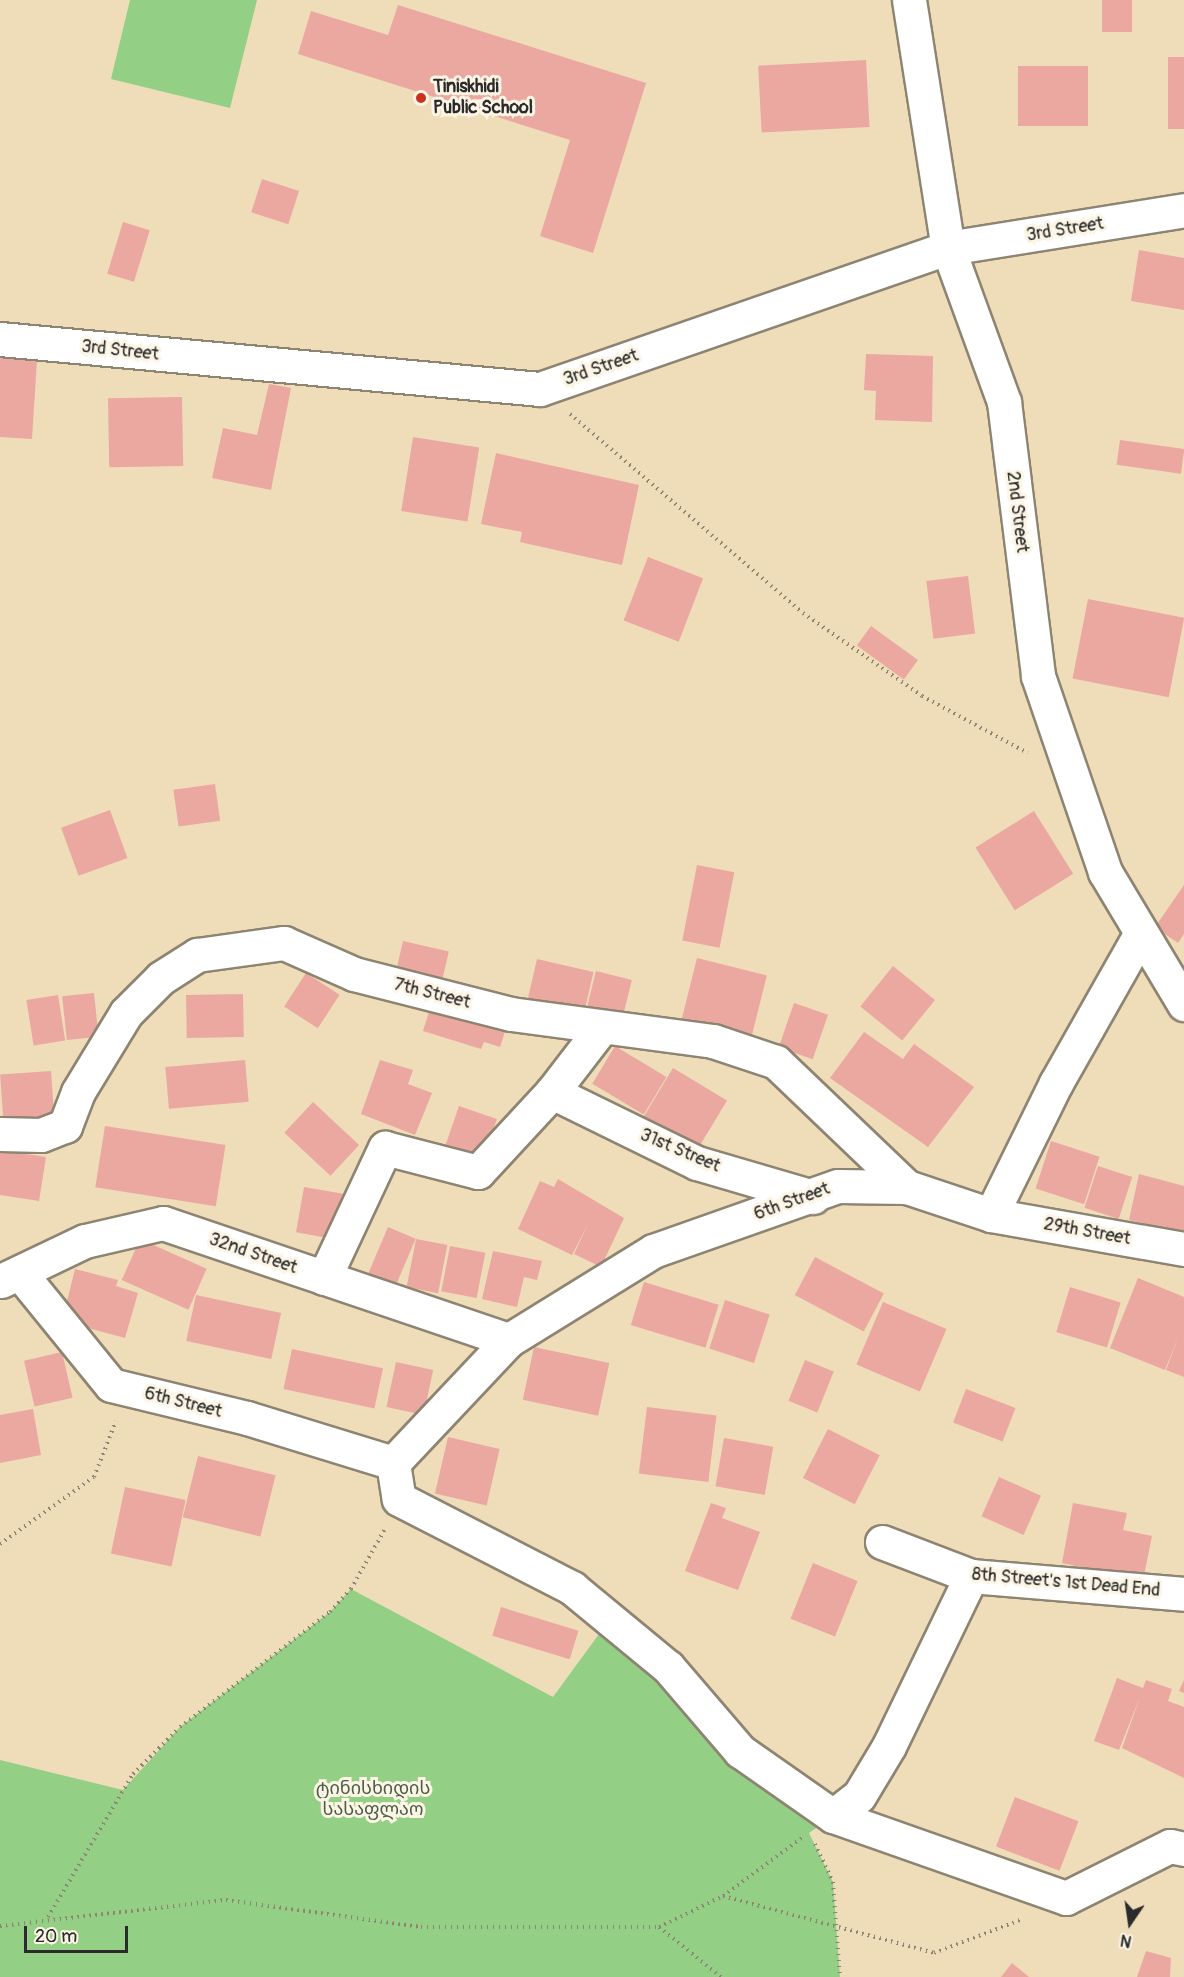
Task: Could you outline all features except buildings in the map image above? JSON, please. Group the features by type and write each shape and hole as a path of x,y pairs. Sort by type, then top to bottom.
{"street":[{"name":"2nd Street","path":"909,0 948,248 1004,402 1038,675 1068,775 1105,872 1139,936 1184,1004"},
{"name":"3rd Street","path":"0,339 540,389 948,248 1184,210"},
{"path":"991,1215 1056,1083 1139,936"},
{"name":"7th Street","path":"0,1134 40,1136 65,1126 78,1092 126,1013 161,978 197,955 284,943 354,974 512,1014 713,1041 776,1062 907,1187"},
{"path":"324,1278 385,1148 478,1172 552,1092 602,1027"},
{"name":"31st Street","path":"552,1092 697,1163 813,1197"},
{"name":"6th Street","path":"10,1278 111,1385 247,1418 393,1463 509,1340 652,1251 813,1197 838,1186 907,1187 991,1215"},
{"name":"29th Street","path":"991,1215 1184,1249"},
{"name":"32nd Street","path":"10,1278 85,1241 163,1223 509,1340"},
{"path":"393,1463 399,1499 572,1588 668,1667 740,1751 833,1816 1066,1898 1170,1846 1184,1849"},
{"name":"8th Street's 1st Dead End","path":"882,1542 971,1576 1184,1594"},
{"path":"833,1816 859,1796 890,1746 971,1576"}],"path":[{"path":"540,389 803,613 922,696 1068,775"},
{"path":"0,1544 94,1477 128,1389"},
{"path":"48,1917 133,1774 180,1727 330,1612 372,1557 399,1499"},
{"path":"0,1926 48,1917 226,1900 421,1927 659,1927 723,1896 809,1833 833,1882 838,1924 840,1977"},
{"path":"723,1896 838,1924 934,1953 1066,1898"},
{"path":"659,1927 721,1977"}],"green space":[{"path":"130,0 257,0 230,108 111,79"},
{"name":"ტინისხიდის სასაფლაო","path":"351,1589 553,1697 610,1619 833,1816 809,1833 833,1882 840,1977 0,1977 0,1760 123,1790 180,1727 330,1612"}],"place":[{"name":"Tiniskhidi Public School","path":"421,98"}]}
